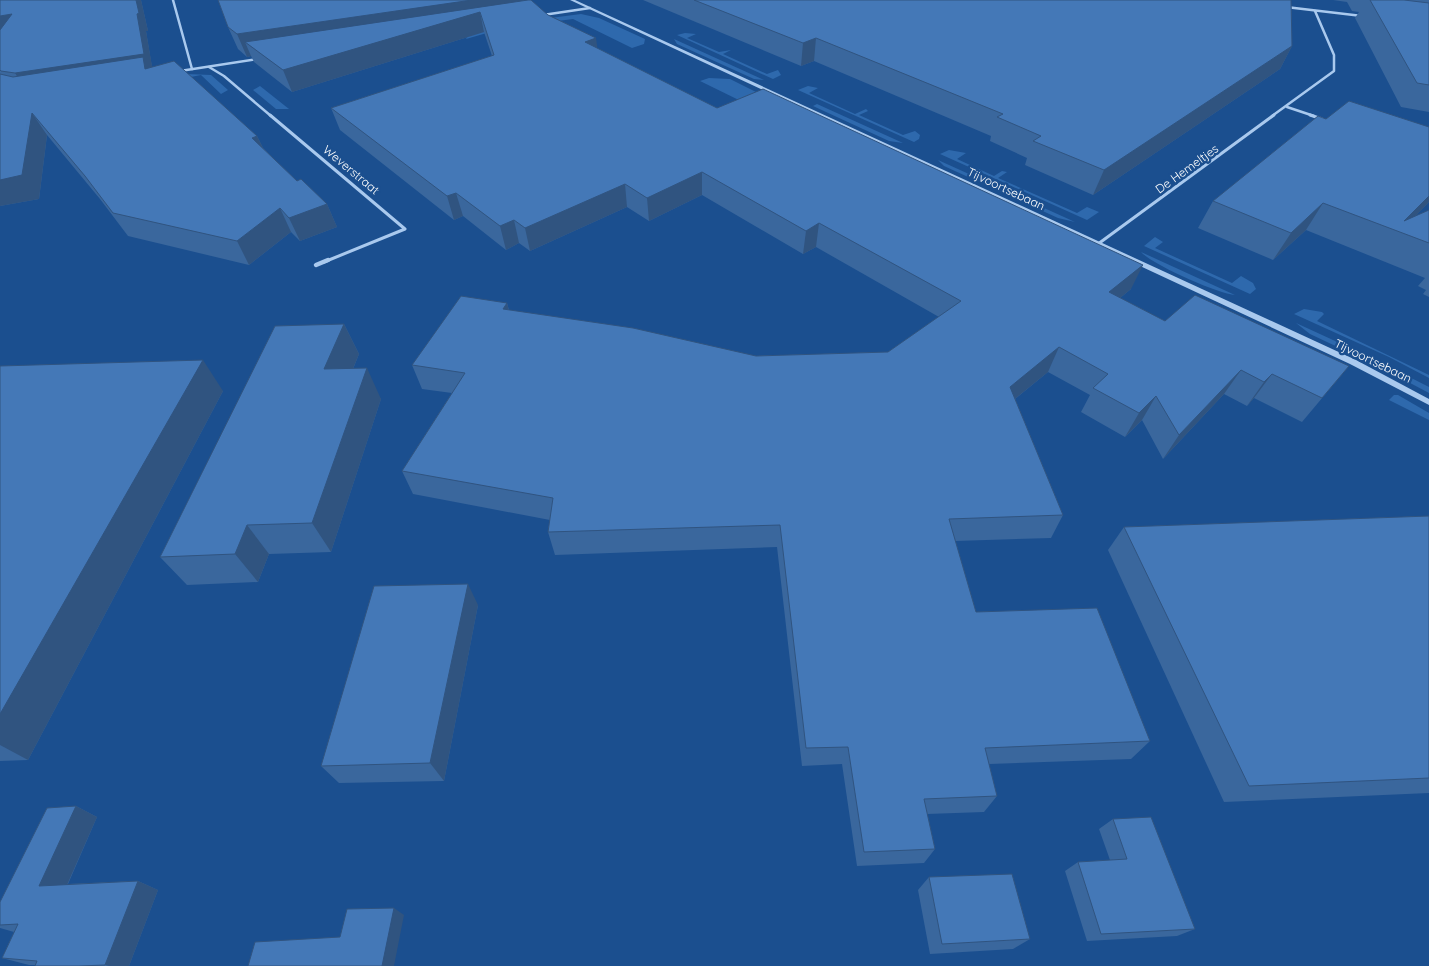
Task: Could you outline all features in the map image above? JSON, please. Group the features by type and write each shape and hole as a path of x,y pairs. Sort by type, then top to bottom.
{"street":[{"path":"173,0 192,69"},
{"name":"Tijvoortsebaan","path":"572,0 1353,362 1429,402"},
{"path":"1278,6 1362,16"},
{"path":"538,16 590,8"},
{"name":"De Hemeltjes","path":"1098,244 1334,71 1334,55 1315,11"},
{"path":"173,72 266,57"},
{"name":"Weverstraat","path":"209,66 224,76 405,229 316,264"},
{"path":"1287,107 1329,121"}],"shaded area":[{"path":"581,14 599,18 645,39 644,44 632,48 573,19 504,28 466,39 473,28"},
{"path":"685,33 696,34 687,38 719,52 731,50 723,54 767,74 778,70 781,75 773,79 677,35"},
{"path":"674,39 764,80 754,79 677,44"},
{"path":"186,74 211,75 228,90 221,94 201,75 155,84"},
{"path":"709,78 730,79 762,95 751,106 700,81"},
{"path":"260,86 289,109 276,109 253,90"},
{"path":"808,86 818,88 809,93 855,114 866,109 868,111 859,115 903,135 915,131 920,135 919,139 914,142 798,90"},
{"path":"817,104 903,143 889,141 813,106"},
{"path":"949,150 966,153 957,159 994,176 1002,171 1007,172 998,178 1077,213 1087,207 1099,212 1087,220 940,154"},
{"path":"938,160 1075,222 1058,218 944,166"},
{"path":"1155,237 1163,242 1155,248 1232,283 1241,276 1253,283 1256,289 1250,294 1144,246"},
{"path":"1141,252 1235,295 1215,290 1186,278 1158,264"},
{"path":"1304,309 1322,312 1324,314 1317,321 1429,375 1429,378 1389,357 1294,314"},
{"path":"1296,323 1429,387 1429,393 1378,366 1310,334"},
{"path":"1394,395 1398,395 1429,413 1429,420 1389,400"}],"building":[{"path":"0,0 136,0 144,54 15,73 1,71 0,30 12,14 0,16"},
{"path":"218,0 472,0 237,34 228,27"},
{"path":"531,0 548,15 596,38 585,42 717,108 763,89 1143,265 1109,292 1165,321 1195,295 1349,366 1322,398 1272,374 1264,382 1241,370 1179,435 1156,396 1139,413 1093,388 1108,374 1059,347 1010,387 1063,515 949,519 976,612 1097,608 1150,741 985,748 997,796 924,799 935,849 864,852 848,747 806,748 780,525 548,532 553,498 402,471 465,373 412,365 461,296 507,303 503,309 633,328 756,356 888,352 961,301 819,223 806,231 702,172 647,198 625,184 525,228 514,220 500,226 456,193 447,196 331,108 494,55 480,12 283,70 245,42"},
{"path":"694,0 1291,0 1292,46 1104,170 1033,141 1041,136 997,117 1003,114 816,38 803,43"},
{"path":"1370,0 1404,0 1429,3 1429,85 1417,83"},
{"path":"143,57 145,69 174,61 257,136 252,138 297,181 301,179 327,204 289,218 280,208 237,241 113,213 85,176 32,113 22,175 0,180 0,74 13,77"},
{"path":"1349,101 1429,127 1429,196 1404,221 1429,210 1429,243 1323,203 1291,233 1213,201 1318,116 1326,119"},
{"path":"344,324 324,369 367,368 312,523 247,525 235,554 160,557 275,326"},
{"path":"203,360 0,714 0,366"},
{"path":"1429,516 1429,778 1249,786 1124,527"},
{"path":"468,584 430,763 321,766 374,586"},
{"path":"76,806 39,886 138,881 105,965 35,966 37,961 2,958 18,924 0,925 0,902 47,808"},
{"path":"1151,817 1195,929 1101,934 1078,862 1127,859 1113,819"},
{"path":"1012,874 1030,939 942,944 929,877"},
{"path":"394,908 382,966 248,966 255,942 340,937 347,909"}]}
